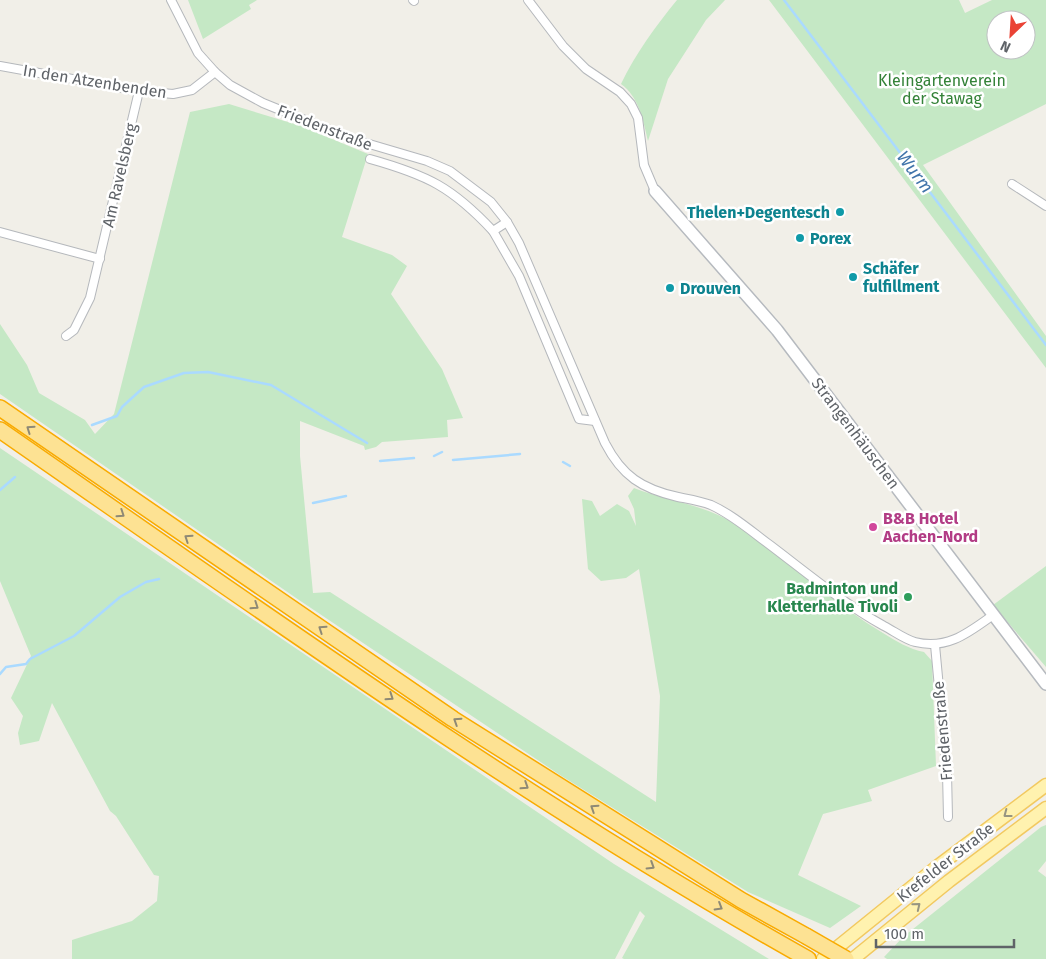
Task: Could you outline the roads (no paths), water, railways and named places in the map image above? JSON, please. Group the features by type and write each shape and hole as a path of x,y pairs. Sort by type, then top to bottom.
{"highway":[{"path":"0,408 453,719 685,866 846,959"},
{"path":"0,430 433,726 625,850 808,959"}],"main road":[{"name":"Krefelder Straße","path":"823,959 938,866 1046,785"},
{"name":"Krefelder Straße","path":"853,959 949,881 1046,808"}],"street":[{"name":"Friedenstraße","path":"171,0 198,53 215,72 247,96 349,138 427,161 450,171 490,202 507,222 532,270 595,421 614,460 633,478 662,493 710,505 730,516 871,619 913,642 935,645 949,643 964,636 993,615"},
{"path":"528,0 563,46 586,69 620,92 631,104 638,118 644,165 655,191"},
{"name":"In den Atzenbenden","path":"0,66 173,94 192,90 215,72"},
{"name":"Am Ravelsberg","path":"66,336 74,330 82,318 90,298 139,90"},
{"name":"Friedenstraße","path":"370,159 416,173 445,187 469,205 493,231 519,276 579,419 595,421"},
{"path":"1012,184 1046,206"},
{"name":"Strangenhäuschen","path":"655,191 777,330 1046,684"},
{"path":"493,231 507,222"},
{"path":"0,232 100,258"},
{"name":"Friedenstraße","path":"935,645 947,773 948,816"}],"waterway":[{"name":"Wurm","path":"784,0 1046,345"},
{"path":"92,425 117,416 122,407 144,387 184,373 208,372 271,385 367,443"},
{"path":"434,456 442,452"},
{"path":"453,460 520,454"},
{"path":"380,461 414,458"},
{"path":"563,462 570,466"},
{"path":"0,490 15,477"},
{"path":"313,503 346,496"},
{"path":"0,674 6,667 26,664 30,659 74,636 120,597 146,582 159,579"}],"place":[{"name":"Thelen+Degentesch","path":"840,212"},
{"name":"Porex","path":"800,238"},
{"name":"Schäfer fulfillment","path":"853,277"},
{"name":"Drouven","path":"670,288"},
{"name":"B&B Hotel Aachen-Nord","path":"873,527"},
{"name":"Badminton und Kletterhalle Tivoli","path":"908,597"}],"park label":[{"name":"Kleingartenverein der Stawag","path":"942,89"}]}
